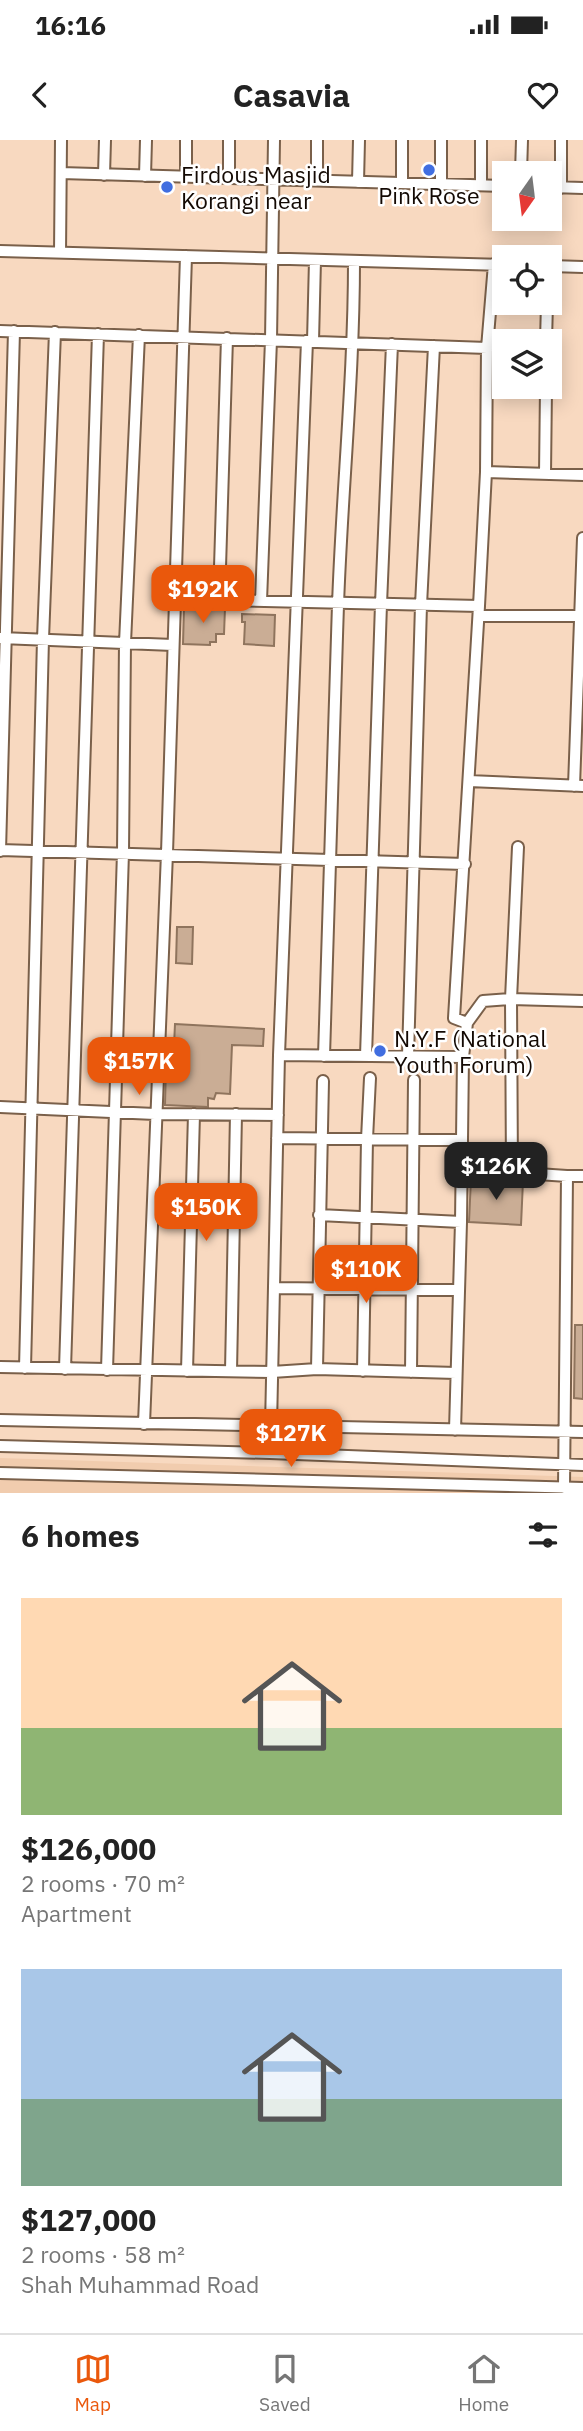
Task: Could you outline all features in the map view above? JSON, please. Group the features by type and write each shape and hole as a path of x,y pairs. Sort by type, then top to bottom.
{"street":[{"path":"60,253 61,140"},
{"path":"104,175 106,140"},
{"path":"145,176 146,140"},
{"path":"186,140 186,177"},
{"path":"229,140 229,178"},
{"path":"261,601 271,340 274,140"},
{"path":"317,140 317,181"},
{"path":"358,182 359,140"},
{"path":"402,140 402,183"},
{"path":"441,140 441,184"},
{"path":"481,140 481,185"},
{"path":"521,161 522,140"},
{"path":"558,161 561,140"},
{"path":"61,173 492,185"},
{"path":"562,187 583,188"},
{"path":"0,251 492,265"},
{"path":"144,1424 167,853 186,256"},
{"path":"271,1426 279,1055 297,602 315,260"},
{"path":"324,1056 338,603 354,343 354,261"},
{"path":"562,266 583,267"},
{"path":"467,1023 454,1018 479,611 486,472 488,348 492,315"},
{"path":"0,331 488,348"},
{"path":"14,331 3,638 0,850 465,863"},
{"path":"25,1368 43,639 55,332"},
{"path":"65,1369 86,641 98,334"},
{"path":"107,1370 123,852 125,643 139,335"},
{"path":"219,600 227,338"},
{"path":"366,1056 392,344"},
{"path":"408,1056 421,605 434,346"},
{"path":"545,474 546,399"},
{"path":"486,472 583,475"},
{"path":"469,781 578,786 583,538"},
{"path":"175,599 421,605 581,616"},
{"path":"3,638 173,645"},
{"path":"512,1172 511,999 518,847"},
{"path":"454,1430 463,1057 467,1023 483,1000 583,1001"},
{"path":"279,1055 463,1057"},
{"path":"362,1371 370,1078"},
{"path":"411,1372 414,1080"},
{"path":"317,1369 323,1081"},
{"path":"0,1107 155,1114 278,1115"},
{"path":"187,1371 194,1114"},
{"path":"231,1371 236,1114"},
{"path":"277,1138 461,1140"},
{"path":"461,1169 583,1176"},
{"path":"564,1488 567,1176"},
{"path":"319,1215 461,1222"},
{"path":"274,1288 459,1290"},
{"path":"0,1367 272,1372 317,1369 456,1373"},
{"path":"0,1420 583,1432"},
{"path":"0,1446 583,1465"},
{"path":"0,1473 583,1488"}],"shaded area":[{"path":"0,1458 583,1477 583,1493 0,1493"}],"building":[{"path":"184,607 225,608 224,634 216,634 216,642 210,642 210,645 183,644"},
{"path":"242,614 275,615 274,646 244,644 245,622 242,622"},
{"path":"177,927 193,927 192,964 176,963"},
{"path":"175,1024 264,1029 263,1046 232,1045 230,1094 216,1093 214,1099 208,1098 208,1107 165,1105 166,1066 173,1067"},
{"path":"471,1178 523,1181 521,1225 469,1222"},
{"path":"575,1325 583,1325 583,1399 574,1398"}],"place":[{"name":"Pink Rose","path":"429,170"},
{"name":"Firdous Masjid Korangi near","path":"167,187"},
{"name":"N.Y.F (National Youth Forum)","path":"380,1051"}]}
